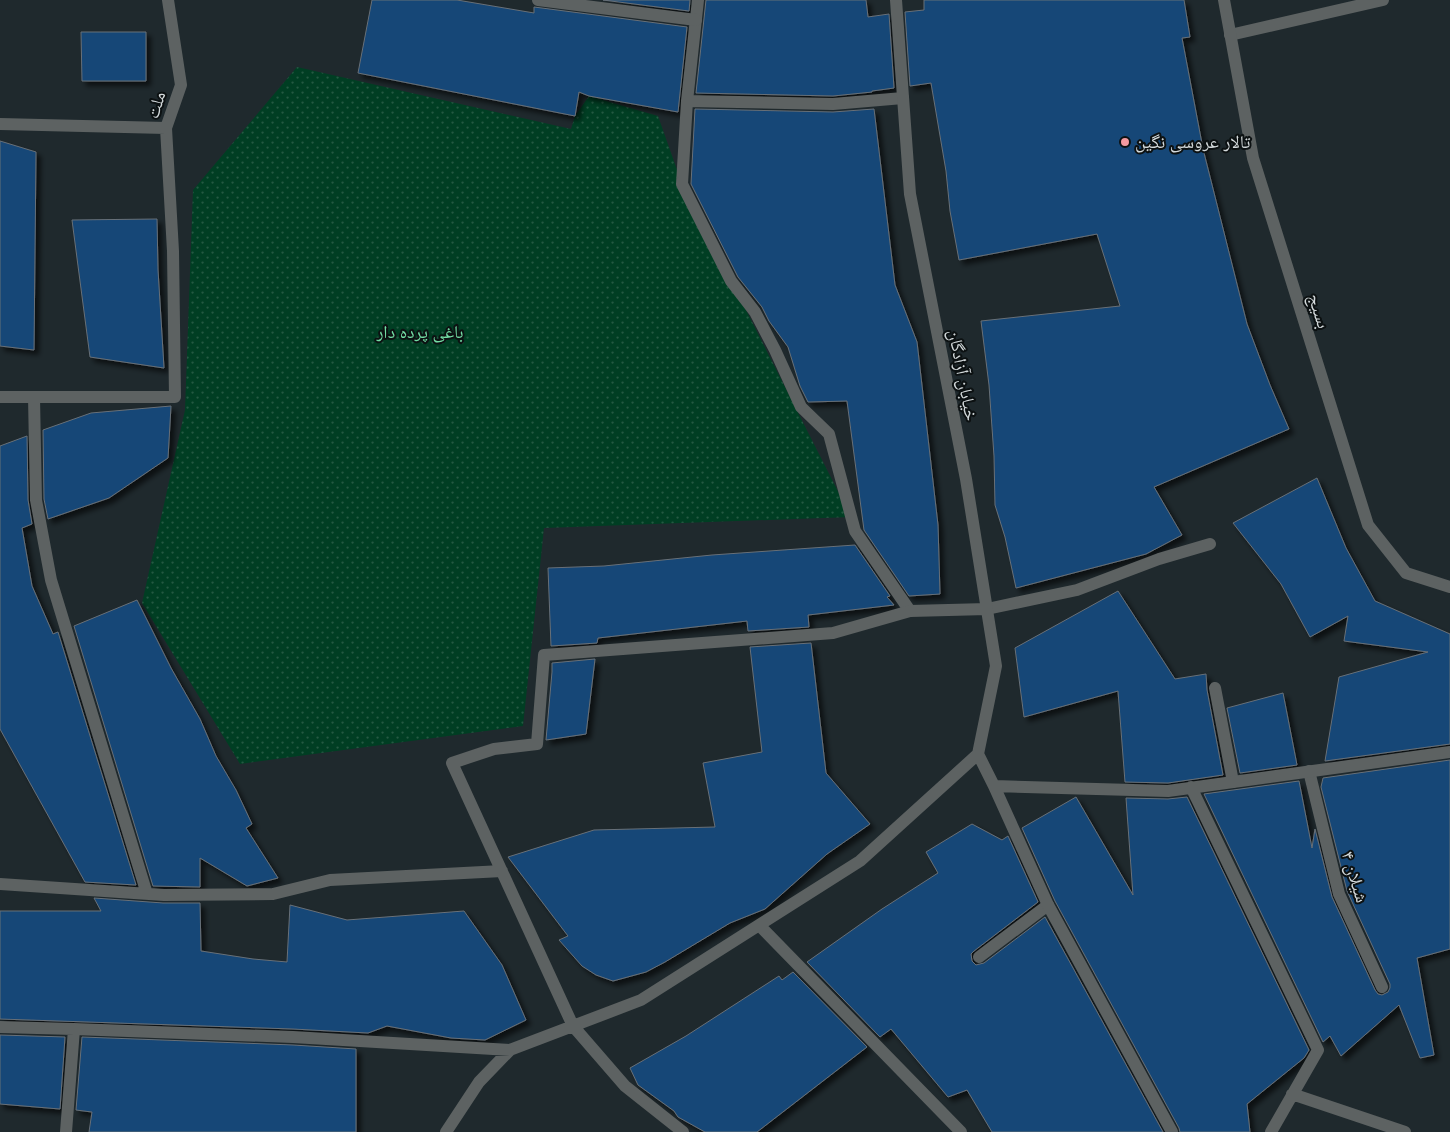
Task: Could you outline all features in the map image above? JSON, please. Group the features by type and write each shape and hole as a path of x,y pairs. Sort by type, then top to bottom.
{"street":[{"name":"ملت","path":"34,397 175,397 173,251 166,128 181,84 168,0"},
{"path":"538,0 696,20"},
{"path":"698,0 687,100 682,184 731,282 755,312 801,407 828,434 855,531 910,611"},
{"name":"خیابان آزادگان","path":"896,0 910,194 966,479 996,666 978,754"},
{"name":"بسیج","path":"1224,0 1253,158 1368,525 1406,573 1450,587"},
{"path":"1230,35 1383,0"},
{"path":"687,100 833,104 903,98"},
{"path":"0,124 166,128"},
{"path":"0,397 34,397 36,500 51,580 147,894"},
{"path":"683,1132 625,1086 573,1026 452,763 494,749 537,744 544,655 833,633 910,611 987,609 1077,590 1159,559 1210,544"},
{"path":"1215,688 1233,782"},
{"path":"994,786 1168,791 1450,752"},
{"path":"0,1027 74,1028 293,1037 510,1050 641,1000 860,861 978,754 1048,905 1172,1132"},
{"name":"شیلان ۴","path":"1308,771 1338,894 1382,987"},
{"path":"1192,787 1318,1050 1271,1132"},
{"path":"0,884 164,895 273,894 330,880 502,871"},
{"path":"979,957 1048,905"},
{"path":"759,925 961,1132"},
{"path":"66,1132 74,1028"},
{"path":"446,1132 479,1082 510,1050"},
{"path":"1292,1094 1405,1132"}],"green space":[{"name":"باغی پرده دار","path":"297,67 571,129 575,116 589,96 658,116 682,184 851,517 544,528 523,726 240,764 142,603 185,410 193,190"}],"building":[{"path":"372,0 457,0 534,13 534,7 687,27 678,112 589,96 579,92 575,116 358,73"},
{"path":"603,0 690,0 689,11"},
{"path":"706,0 866,0 868,17 889,14 894,88 833,96 696,93"},
{"path":"924,0 1184,0 1190,37 1182,38 1203,149 1247,324 1289,429 1154,487 1182,535 1146,554 1016,588 1005,537 995,505 989,385 981,321 1120,306 1097,234 959,260 931,83 910,86 905,12 924,10"},
{"path":"81,32 146,32 146,81 82,81"},
{"path":"695,109 833,112 874,109 895,285 917,342 938,525 940,594 909,596 864,530 847,401 808,402 800,386 788,347 769,321 762,307 738,277 691,184"},
{"path":"0,141 36,152 34,350 0,346"},
{"path":"157,219 164,368 90,357 72,220"},
{"path":"171,406 168,458 109,498 48,519 44,499 43,430 91,413"},
{"path":"27,436 28,500 32,524 22,528 32,586 53,634 58,632 136,885 85,882 0,729 0,446"},
{"path":"1317,478 1346,548 1375,601 1450,634 1450,744 1325,761 1339,677 1428,652 1344,641 1348,616 1310,637 1281,584 1233,523"},
{"path":"855,545 890,596 887,597 894,605 808,615 809,627 748,631 747,621 598,638 597,643 551,646 548,568 604,566 712,555"},
{"path":"1118,591 1175,679 1206,674 1207,690 1223,775 1168,783 1125,782 1118,691 1024,717 1015,648"},
{"path":"137,600 171,668 200,719 216,756 236,790 252,824 246,828 278,878 247,886 200,858 200,887 153,886 74,626"},
{"path":"811,643 826,773 870,824 827,854 765,909 730,923 646,972 613,981 596,975 582,966 559,940 568,936 508,857 594,830 715,827 703,763 762,752 750,647"},
{"path":"595,659 586,734 546,740 552,663"},
{"path":"1283,693 1297,765 1240,773 1227,708"},
{"path":"1450,760 1450,949 1417,958 1434,1055 1420,1058 1399,1005 1341,1056 1330,1036 1323,1042 1204,794 1299,781 1312,848 1315,829 1332,897 1375,990 1378,994 1382,995 1388,992 1390,984 1347,891 1321,787 1323,778"},
{"path":"1076,797 1133,895 1126,798 1168,799 1187,797 1309,1050 1304,1058 1247,1104 1250,1132 1180,1132 1055,901 1022,828"},
{"path":"972,824 1002,840 1008,836 1038,902 974,951 971,954 972,961 976,965 984,963 1045,917 1163,1132 992,1132 967,1090 948,1097 891,1029 880,1037 807,962 882,909 938,873 926,852"},
{"path":"94,898 163,903 200,903 201,951 287,962 290,905 347,920 464,911 502,965 526,1020 485,1040 451,1038 387,1026 368,1033 0,1019 0,911 101,911"},
{"path":"793,972 867,1047 757,1132 705,1132 678,1117 674,1111 638,1085 630,1068 686,1036 779,976 782,980"},
{"path":"0,1035 65,1037 60,1109 0,1104"},
{"path":"82,1037 356,1049 356,1132 89,1132 92,1112 76,1110"}],"place":[{"name":"تالار عروسی نگین","path":"1125,142"}]}
